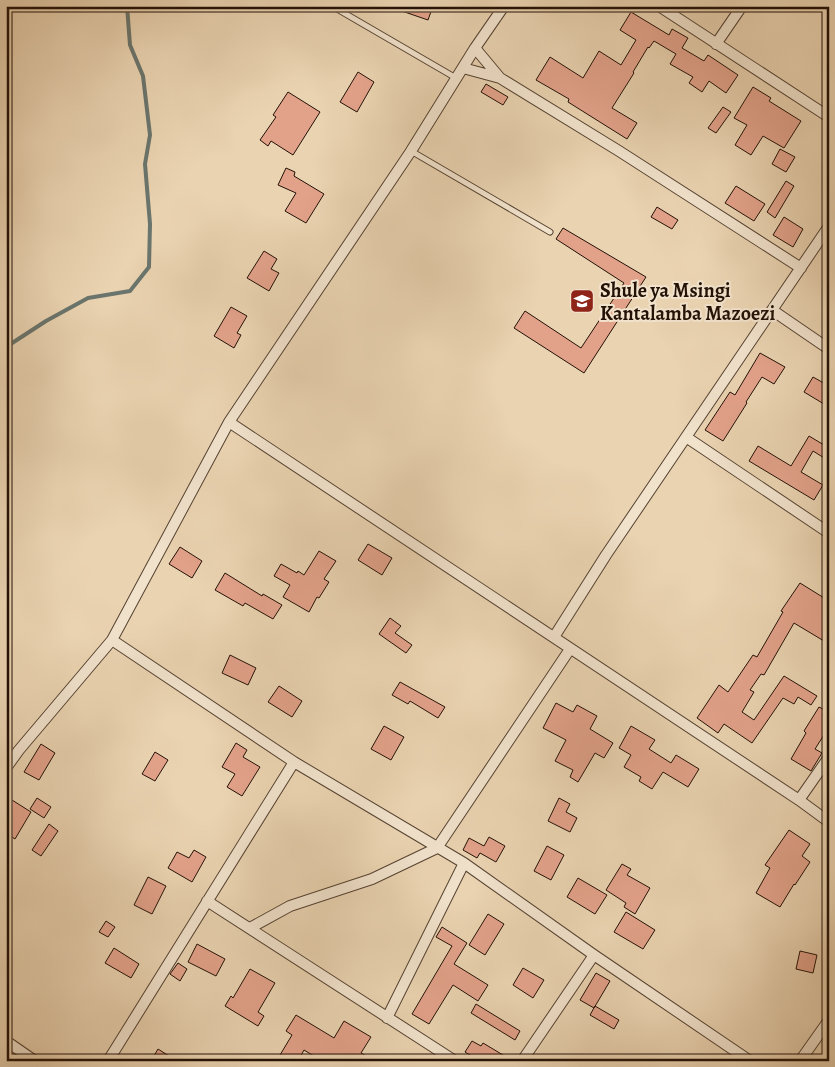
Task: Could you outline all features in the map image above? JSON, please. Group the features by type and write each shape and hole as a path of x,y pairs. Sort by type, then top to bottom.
{"street":[{"path":"6,768 112,640 229,422 411,151 475,48 504,6"},
{"path":"659,6 829,117"},
{"path":"716,44 742,6"},
{"path":"475,48 500,78"},
{"path":"463,68 500,78 619,150 801,268"},
{"path":"554,637 606,555 829,226"},
{"path":"772,310 829,349"},
{"path":"229,422 799,800 829,822"},
{"path":"686,437 829,533"},
{"path":"112,640 294,762 464,864 750,1061"},
{"path":"250,928 290,906 372,879 437,848 570,649"},
{"path":"799,800 829,757"},
{"path":"108,1061 294,762"},
{"path":"388,1018 464,864"},
{"path":"207,901 455,1061"},
{"path":"522,1061 594,955"},
{"path":"800,1061 829,1020"},
{"path":"6,1041 35,1061"}],"lane":[{"path":"332,6 457,78"},
{"path":"411,151 550,232"}],"building":[{"path":"394,6 433,6 428,20 393,8"},
{"path":"631,12 669,35 672,29 688,38 682,48 704,61 708,55 738,75 726,93 709,81 702,92 689,83 693,77 670,64 676,54 654,41 648,47 612,108 637,123 627,139 568,102 569,99 536,80 550,57 583,78 599,51 621,65 636,40 620,30"},
{"path":"358,72 374,82 357,112 340,102"},
{"path":"486,84 508,97 503,105 481,92"},
{"path":"753,87 771,98 769,101 801,121 784,148 763,136 751,155 735,145 747,125 734,118"},
{"path":"288,92 320,112 293,155 271,141 268,146 260,140 276,117 273,115"},
{"path":"723,107 731,112 716,133 708,128"},
{"path":"780,149 795,157 786,172 772,164"},
{"path":"286,168 295,172 294,176 324,194 306,223 285,211 296,193 278,185"},
{"path":"786,181 794,186 775,218 767,212"},
{"path":"736,186 765,204 754,221 725,203"},
{"path":"657,207 678,220 672,229 651,217"},
{"path":"784,217 803,229 793,247 773,235"},
{"path":"563,228 646,277 584,373 514,328 525,311 581,348 624,283 556,239"},
{"path":"264,251 277,259 271,269 279,273 269,291 247,278"},
{"path":"231,307 247,316 237,333 241,335 234,348 214,336"},
{"path":"760,353 785,367 774,384 762,377 723,441 705,430 730,392 735,395"},
{"path":"813,377 829,386 829,407 804,392"},
{"path":"809,436 829,448 829,461 813,451 801,472 823,485 814,500 749,461 758,446 791,466"},
{"path":"368,544 392,558 382,575 358,560"},
{"path":"180,547 202,561 192,578 169,564"},
{"path":"319,551 336,561 324,579 329,582 319,598 317,597 309,612 283,597 290,585 274,576 281,564 304,575"},
{"path":"225,573 262,596 263,594 282,605 273,619 245,603 243,606 215,590"},
{"path":"800,583 829,601 829,644 794,623 764,675 761,674 750,690 754,692 742,712 754,720 784,676 817,696 811,705 798,697 794,704 783,698 752,743 724,724 718,733 697,718 719,685 728,692 753,655 757,657 783,612 781,611"},
{"path":"390,618 401,626 395,633 412,645 406,653 379,634"},
{"path":"230,655 256,668 248,685 222,673"},
{"path":"400,682 445,707 438,718 410,701 408,704 392,695"},
{"path":"279,686 302,701 292,717 268,702"},
{"path":"556,703 573,712 577,705 597,716 590,729 613,743 604,758 595,753 578,782 570,777 573,770 555,761 566,740 543,728"},
{"path":"819,707 829,712 829,727 815,749 822,753 811,771 791,759 806,733 804,731"},
{"path":"384,726 404,737 391,760 371,749"},
{"path":"631,726 655,740 649,749 671,763 676,755 699,769 688,787 663,772 652,789 639,781 641,777 624,767 631,755 619,748"},
{"path":"236,743 247,750 243,757 260,767 242,796 227,787 235,774 222,767"},
{"path":"41,744 55,753 39,780 24,772"},
{"path":"155,752 168,760 155,781 142,774"},
{"path":"37,798 51,807 44,818 30,809"},
{"path":"559,798 570,804 566,812 577,818 570,832 548,821"},
{"path":"12,800 31,812 15,839 6,833 6,810"},
{"path":"49,824 58,831 41,856 32,850"},
{"path":"789,830 810,844 802,856 810,862 780,907 756,893 770,868 765,865"},
{"path":"489,837 505,846 496,862 480,853 477,858 463,850 469,838 484,846"},
{"path":"547,846 564,855 551,880 534,871"},
{"path":"194,850 206,857 192,882 168,868 177,852 189,858"},
{"path":"622,864 631,869 627,875 650,888 635,914 624,907 626,903 606,890"},
{"path":"148,877 166,886 152,914 134,905"},
{"path":"578,878 607,895 595,914 567,897"},
{"path":"626,912 655,930 643,949 614,932"},
{"path":"488,914 504,924 485,955 469,945"},
{"path":"106,921 115,927 108,937 99,932"},
{"path":"442,927 467,943 454,964 488,985 478,1001 453,985 429,1024 412,1014 452,946 436,937"},
{"path":"197,944 225,959 216,976 188,962"},
{"path":"114,948 139,964 131,978 105,963"},
{"path":"800,951 817,955 813,973 796,969"},
{"path":"178,963 187,969 180,981 170,974"},
{"path":"523,968 544,980 533,998 513,985"},
{"path":"250,969 275,983 258,1012 264,1016 258,1026 225,1006 231,996 233,998"},
{"path":"596,973 610,981 594,1008 580,1000"},
{"path":"476,1004 520,1031 515,1040 471,1013"},
{"path":"595,1006 619,1020 614,1029 590,1015"},
{"path":"296,1015 334,1038 344,1021 371,1037 361,1053 375,1061 322,1061 304,1050 298,1061 289,1061 280,1055 292,1035 286,1031"},
{"path":"472,1041 481,1046 483,1043 513,1061 480,1061 465,1052"},
{"path":"158,1049 177,1061 151,1061"}],"waterway":[{"path":"6,347 46,321 88,298 130,291 149,267 150,224 145,164 150,135 143,76 130,45 127,6"}],"place":[{"name":"Shule ya Msingi Kantalamba Mazoezi","path":"582,301"}]}
